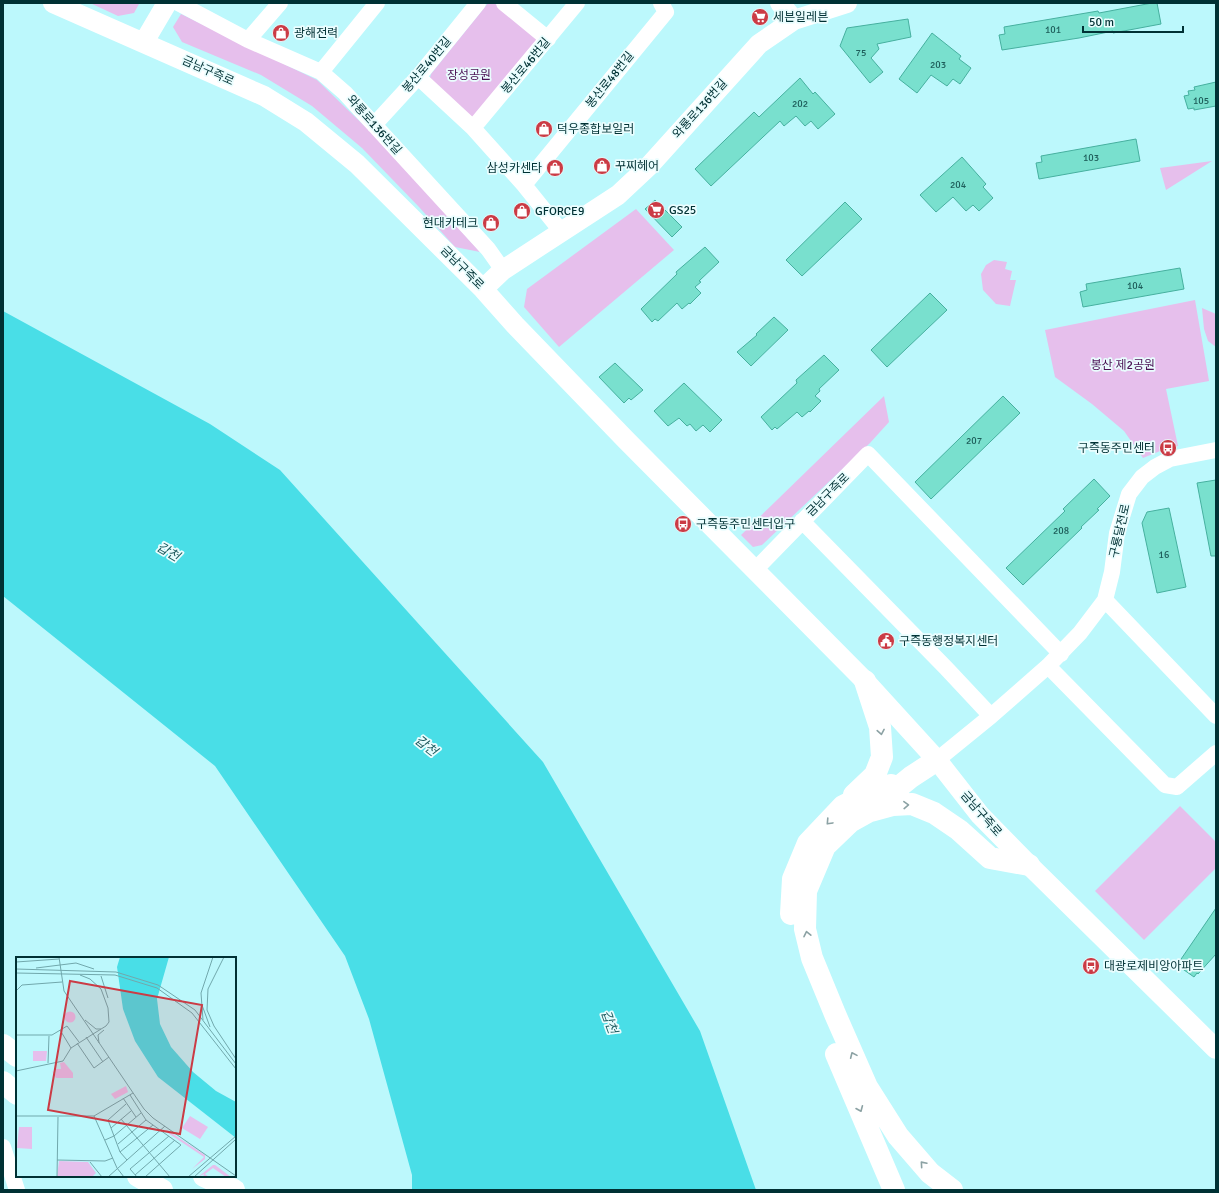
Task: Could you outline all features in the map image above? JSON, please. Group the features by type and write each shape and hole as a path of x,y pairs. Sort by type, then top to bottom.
{"highway":[{"path":"865,681 880,727 882,757 875,775 808,843 793,879 791,931 804,977 894,1190"},
{"path":"937,760 911,777 868,812 850,822 825,846 806,891 805,929 812,958 867,1087 898,1136 930,1173 952,1190"},
{"path":"843,806 911,777"},
{"path":"868,812 893,805 912,804 934,813 959,830 990,858 1029,865"},
{"path":"3,1045 16,1055"},
{"path":"3,1082 16,1093"},
{"path":"140,1177 162,1190"},
{"path":"206,1177 234,1190"}],"main road":[{"name":"금남구즉로","path":"53,3 264,96 306,122 357,164 483,289 515,325 626,440 754,571 865,681 937,760 980,814 1029,865 1216,1048"},
{"path":"144,42 167,3"},
{"path":"780,3 794,20"},
{"name":"와룡로136번길","path":"483,289 503,270 618,195 649,166 759,44 794,20 847,3"}],"street":[{"name":"와룡로136번길","path":"178,3 248,40 321,72 344,93 488,249 503,270"},
{"path":"248,40 280,3"},
{"path":"321,72 377,3"},
{"name":"봉산로40번길","path":"374,125 418,77 478,3"},
{"path":"504,3 548,39"},
{"name":"봉산로46번길","path":"473,128 578,3"},
{"name":"봉산로48번길","path":"524,185 663,7"},
{"path":"418,77 473,128 524,185 561,231"},
{"name":"구룡달전로","path":"937,760 991,716 1061,654 1080,633 1105,600 1112,572 1117,533 1129,494 1142,477 1155,467 1170,459 1216,450"},
{"name":"금남구즉로","path":"754,571 868,454 1061,654"},
{"path":"802,521 991,716"},
{"path":"1105,600 1216,716"},
{"path":"1048,666 1165,785 1177,787 1216,753"},
{"path":"3,1147 18,1190"}],"green space":[{"path":"90,3 139,4 134,13 118,16"},
{"name":"장성공원","path":"488,3 494,3 536,35 536,42 476,118 469,118 429,81 431,74"},
{"path":"181,14 317,80 381,142 480,252 455,247 362,148 312,106 261,75 182,42 173,27"},
{"path":"1212,161 1166,190 1160,168"},
{"path":"636,209 674,250 559,347 524,307 527,289"},
{"path":"994,260 1007,262 1005,269 1012,271 1010,280 1016,280 1010,306 996,304 983,290 981,274 986,265"},
{"name":"봉산 제2공원","path":"1195,300 1209,381 1166,389 1178,446 1170,447 1143,458 1124,431 1092,404 1055,377 1045,330"},
{"path":"1202,308 1216,314 1216,347 1208,341 1204,329"},
{"path":"884,396 889,422 870,443 762,545 753,547 741,535"},
{"path":"1180,806 1216,842 1216,868 1144,940 1095,891"}],"water":[{"name":"갑천","path":"3,311 210,424 280,470 543,762 700,1031 756,1190 412,1190 412,1175 369,1019 345,956 215,766 3,596"}],"building":[{"path":"1157,3 1161,24 1002,50 999,35 1005,34 1004,27 1098,11 1099,13"},
{"path":"908,19 911,37 877,44 879,49 871,58 883,72 870,83 840,46 847,28"},
{"path":"932,33 961,56 959,59 971,68 960,84 953,79 947,86 931,75 917,93 899,79"},
{"path":"800,78 813,94 815,92 835,114 818,129 811,121 805,126 796,116 784,126 780,121 711,186 695,169 754,112 759,117"},
{"path":"1216,82 1216,106 1194,110 1194,108 1188,109 1184,96 1189,95 1188,91 1195,90 1194,87"},
{"path":"1136,139 1140,161 1039,179 1036,163 1042,162 1041,156"},
{"path":"962,157 986,184 983,187 993,198 979,211 973,205 966,211 953,197 936,212 920,195"},
{"path":"655,200 682,227 672,237 645,209"},
{"path":"845,202 862,219 802,276 786,260"},
{"path":"705,247 719,262 699,281 701,282 695,287 701,293 690,304 689,303 682,309 677,303 658,321 655,319 652,322 641,309 677,274 676,272"},
{"path":"1180,268 1184,289 1083,307 1080,292 1087,290 1086,284"},
{"path":"930,293 947,310 887,367 871,350"},
{"path":"774,317 788,330 751,366 737,352 757,335 756,334"},
{"path":"824,355 839,370 819,389 820,391 815,396 821,401 810,412 809,411 802,417 797,412 777,429 775,427 772,430 761,417 797,383 796,380"},
{"path":"615,363 643,390 631,400 629,398 624,403 599,377"},
{"path":"684,383 722,420 710,432 703,425 696,431 690,424 687,426 679,418 668,426 654,411"},
{"path":"1003,396 1020,413 931,499 915,482"},
{"path":"1094,479 1110,496 1097,509 1099,510 1081,527 1082,528 1023,585 1006,568 1065,511 1063,509"},
{"path":"1216,480 1216,556 1211,556 1197,483"},
{"path":"1169,508 1186,587 1157,593 1142,523 1147,512"},
{"path":"1216,908 1216,954 1194,977 1177,965"}],"place":[{"name":"세븐일레븐","path":"760,17"},
{"name":"광해전력","path":"281,33"},
{"name":"덕우종합보일러","path":"544,129"},
{"name":"꾸찌헤어","path":"602,166"},
{"name":"삼성카센타","path":"555,168"},
{"name":"GS25","path":"656,210"},
{"name":"GFORCE9","path":"522,211"},
{"name":"현대카테크","path":"491,223"},
{"name":"구즉동주민센터","path":"1168,448"},
{"name":"구즉동주민센터입구","path":"683,524"},
{"name":"구즉동행정복지센터","path":"886,641"},
{"name":"대광로제비앙아파트","path":"1091,966"}]}
